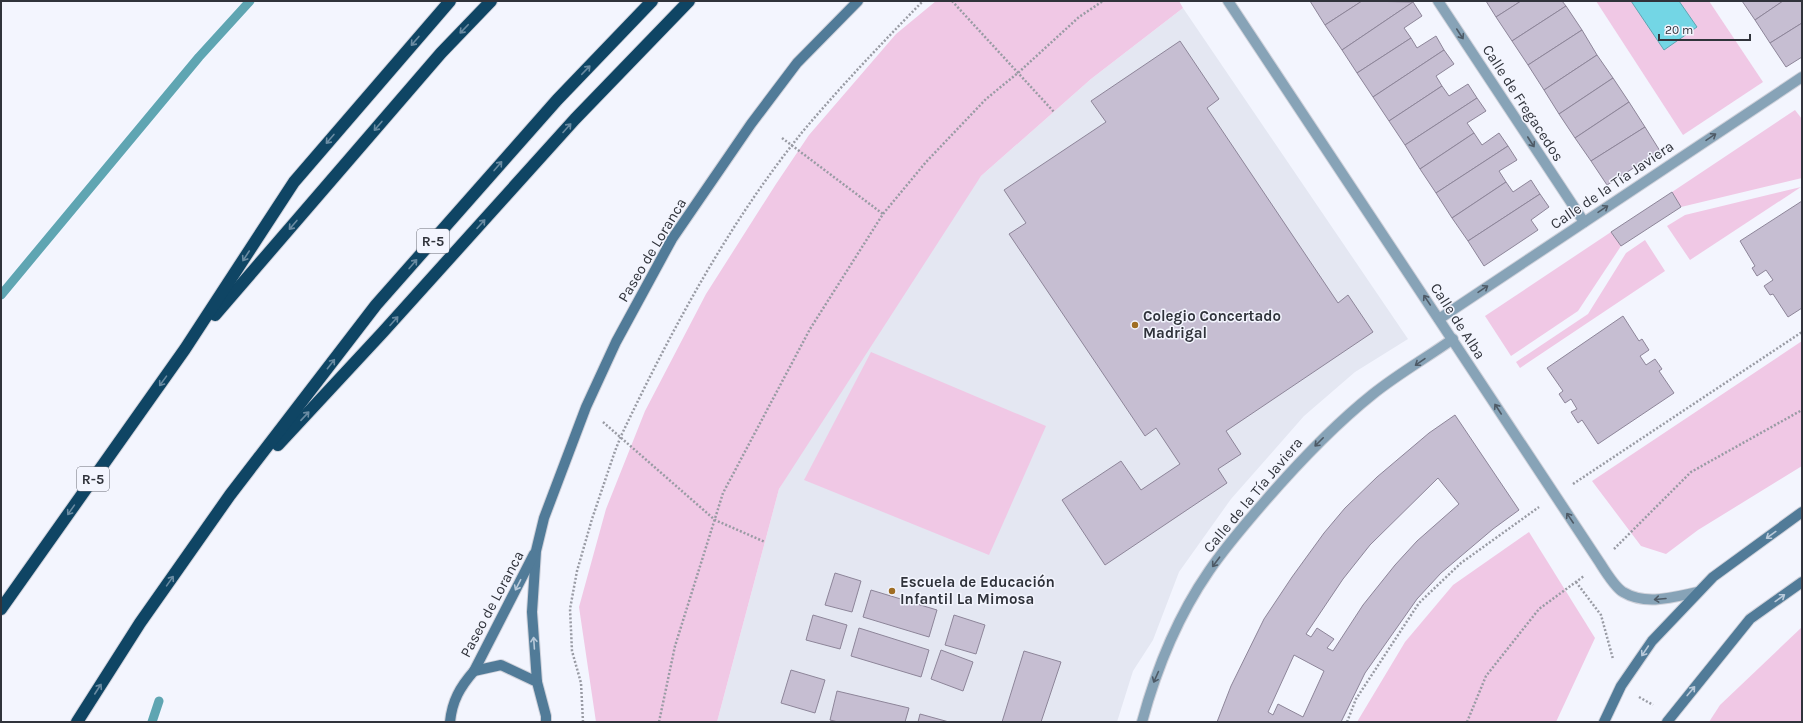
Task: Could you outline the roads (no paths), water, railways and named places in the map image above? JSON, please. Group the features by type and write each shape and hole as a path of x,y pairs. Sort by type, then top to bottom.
{"highway":[{"path":"185,349 294,182 450,1"},
{"name":"R-5","path":"1,609 185,349 436,60 491,1"},
{"name":"R-5","path":"77,722 140,623 230,495 376,305 557,100 652,1"},
{"path":"230,495 383,332 575,119 689,1"}],"street":[{"name":"Paseo de Loranca","path":"546,722 546,716 537,682 532,612 536,551 544,518 586,407 616,342 672,239 751,124 797,63 858,1"},
{"name":"Calle de Alba","path":"1228,1 1600,563 1622,592 1641,599 1660,599 1698,592"},
{"name":"Calle de Fregacedos","path":"1438,1 1584,222"},
{"name":"Calle de la Tía Javiera","path":"1439,319 1802,77"},
{"name":"Calle de la Tía Javiera","path":"1142,722 1152,686 1187,609 1208,572 1233,539 1298,463 1331,430 1374,394 1453,339"},
{"path":"1604,722 1621,686 1652,641 1698,592 1713,577 1802,512"},
{"name":"Paseo de Loranca","path":"450,722 451,713 460,686 474,671 536,551"},
{"path":"1667,722 1750,619 1802,582"},
{"path":"474,671 501,665 537,682"}],"water":[{"path":"1631,1 1679,1 1697,27 1664,50"}],"waterway":[{"path":"1,295 199,57 250,1"},
{"path":"152,722 159,701"}],"place":[{"name":"Colegio Concertado Madrigal","path":"1135,325"},
{"name":"Escuela de Educación Infantil La Mimosa","path":"892,591"}]}
